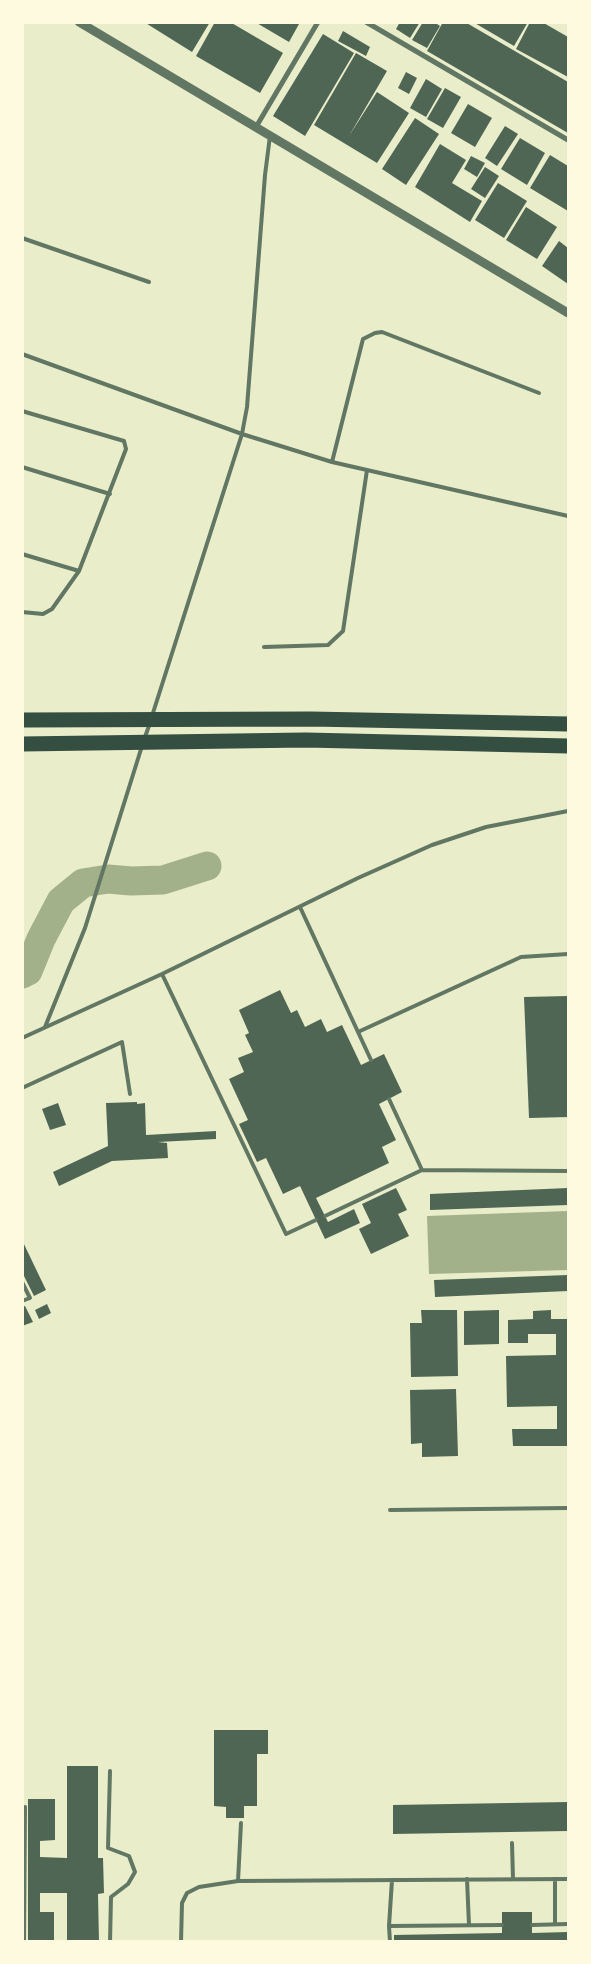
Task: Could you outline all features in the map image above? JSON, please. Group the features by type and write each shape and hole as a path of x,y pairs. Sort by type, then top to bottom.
{"highway":[{"path":"22,720 311,720 568,724"},
{"path":"22,744 306,740 568,746"}],"street":[{"path":"79,22 568,312"},
{"path":"256,127 318,22"},
{"path":"366,22 568,140"}],"lane":[{"path":"45,1027 85,928 242,434 247,407 265,175 270,136"},
{"path":"22,238 149,282"},
{"path":"332,462 364,339 375,333 382,332 539,394"},
{"path":"22,354 242,434 332,462 568,516"},
{"path":"22,411 124,441 126,449 79,571 52,609 43,614 22,612"},
{"path":"22,467 110,494"},
{"path":"264,647 328,645 343,631 368,470"},
{"path":"22,554 79,571"},
{"path":"22,1038 162,974 432,845 486,827 568,811"},
{"path":"300,907 371,1060"},
{"path":"358,1032 521,957 568,954"},
{"path":"162,974 286,1234 316,1220"},
{"path":"22,1088 122,1042 130,1094"},
{"path":"389,1099 422,1170"},
{"path":"325,1216 422,1170 568,1172"},
{"path":"22,1282 30,1298 22,1301"},
{"path":"390,1510 568,1508"},
{"path":"110,1771 108,1848 129,1856 135,1872 128,1884 112,1898 110,1942"},
{"path":"24,1942 25,1808"},
{"path":"238,1881 241,1823"},
{"path":"512,1843 513,1879"},
{"path":"468,1879 469,1925"},
{"path":"555,1879 555,1924"},
{"path":"181,1942 182,1903 187,1893 199,1887 238,1881 568,1879"},
{"path":"390,1942 389,1926 392,1880"},
{"path":"532,1925 568,1924"},
{"path":"389,1926 502,1925"}],"shaded area":[{"path":"568,1211 568,1270 429,1274 427,1216"}],"building":[{"path":"144,22 210,22 192,52"},
{"path":"215,22 230,22 283,53 260,93 196,56"},
{"path":"255,22 296,22 299,24 289,42"},
{"path":"400,22 420,22 410,38 396,29"},
{"path":"423,22 434,22 440,26 427,48 412,40"},
{"path":"443,22 465,22 568,82 568,133 427,51"},
{"path":"473,22 528,22 514,46"},
{"path":"530,22 542,22 568,37 568,77 516,49"},
{"path":"343,31 370,47 366,56 338,41"},
{"path":"323,34 354,53 305,136 273,116"},
{"path":"356,53 387,71 349,136 377,92 409,113 377,163 314,125"},
{"path":"406,72 417,78 409,94 398,88"},
{"path":"426,79 442,89 426,117 410,108"},
{"path":"445,88 461,97 443,128 427,119"},
{"path":"468,104 492,118 475,147 451,133"},
{"path":"415,118 439,134 406,185 382,169"},
{"path":"505,126 518,134 497,166 485,158"},
{"path":"520,138 545,153 527,185 501,169"},
{"path":"440,144 466,160 452,183 482,201 470,222 415,187"},
{"path":"550,155 568,166 568,211 530,188"},
{"path":"471,156 485,163 477,177 464,169"},
{"path":"485,167 499,176 485,198 471,189"},
{"path":"498,183 527,201 504,238 475,220"},
{"path":"526,207 557,227 537,259 506,240"},
{"path":"559,241 568,248 568,284 542,266"},
{"path":"280,990 291,1013 297,1010 305,1027 321,1019 327,1032 342,1025 361,1065 384,1054 402,1092 379,1104 396,1140 382,1147 389,1163 316,1198 328,1222 354,1209 360,1223 325,1239 300,1186 283,1194 266,1158 257,1162 239,1124 248,1120 229,1079 244,1072 238,1058 253,1052 245,1035 249,1033 239,1010"},
{"path":"568,996 568,1117 529,1118 524,997"},
{"path":"137,1102 137,1104 145,1103 146,1135 216,1131 216,1139 158,1142 167,1143 168,1158 112,1161 59,1186 53,1172 108,1146 106,1103"},
{"path":"58,1103 66,1125 50,1130 42,1109"},
{"path":"396,1188 407,1210 398,1214 409,1236 371,1254 359,1229 371,1223 362,1204"},
{"path":"568,1188 568,1205 430,1210 430,1194"},
{"path":"22,1240 46,1290 34,1296 22,1272"},
{"path":"568,1275 568,1291 435,1297 434,1280"},
{"path":"47,1304 51,1313 39,1319 35,1310"},
{"path":"25,1306 33,1322 22,1326 22,1307"},
{"path":"421,1310 457,1310 458,1376 411,1377 410,1323 422,1323"},
{"path":"499,1310 499,1344 464,1345 464,1311"},
{"path":"551,1310 551,1319 568,1319 568,1446 513,1446 512,1429 557,1429 557,1406 507,1407 506,1356 556,1355 556,1334 528,1334 528,1343 508,1343 508,1320 533,1319 533,1311"},
{"path":"456,1389 458,1456 422,1457 422,1443 411,1444 410,1390"},
{"path":"214,1730 268,1730 268,1754 257,1754 257,1806 244,1806 244,1818 226,1818 226,1807 214,1806"},
{"path":"67,1766 98,1766 98,1858 103,1858 104,1893 98,1894 99,1942 67,1942 67,1893 40,1893 40,1912 54,1912 54,1942 28,1942 28,1799 55,1799 55,1840 40,1841 40,1857 67,1858"},
{"path":"568,1802 568,1831 393,1834 393,1805"},
{"path":"502,1912 532,1912 532,1933 568,1932 568,1942 394,1942 394,1935 502,1933"}],"waterway":[{"path":"22,974 28,971 41,939 61,901 83,883 108,879 131,881 163,880 207,866"}]}
